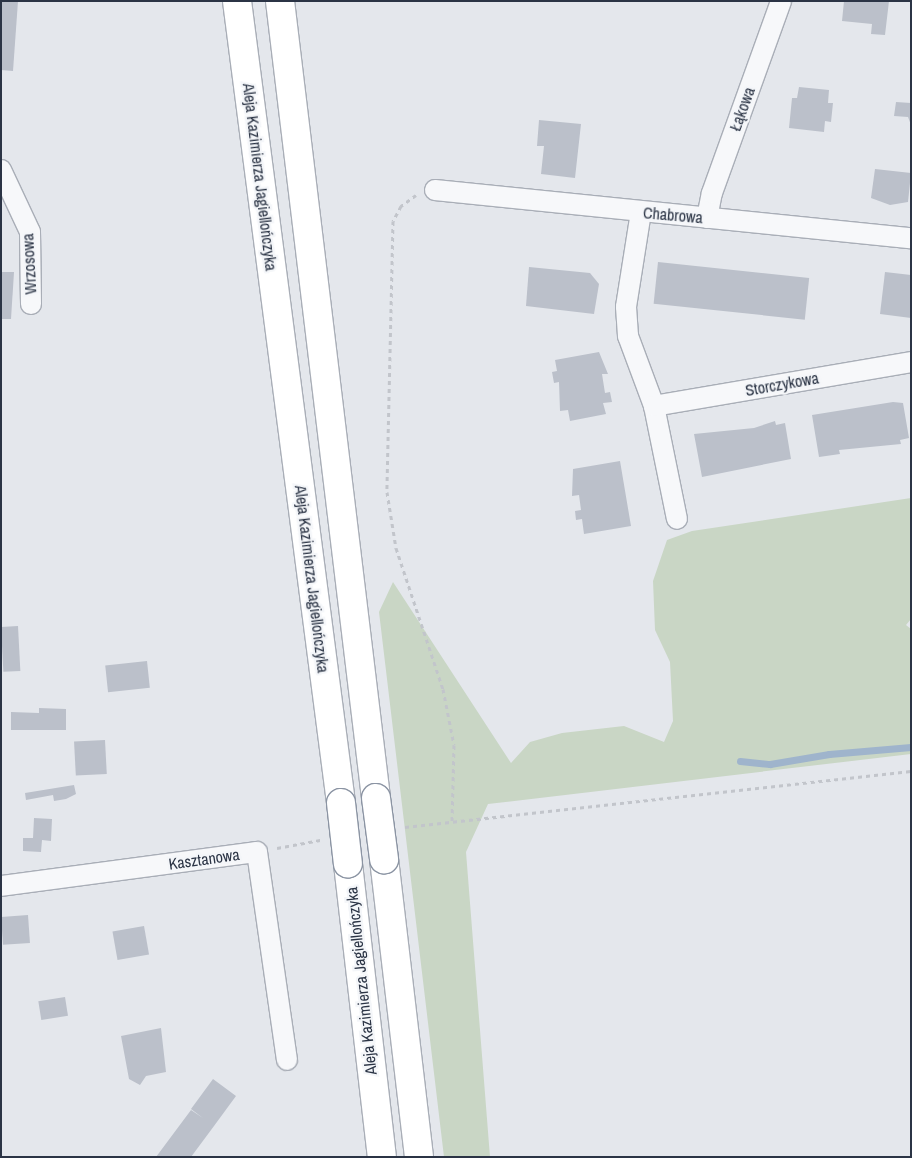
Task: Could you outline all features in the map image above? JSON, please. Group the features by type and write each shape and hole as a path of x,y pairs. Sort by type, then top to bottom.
{"highway":[{"name":"Aleja Kazimierza Jagiellończyka","path":"238,1 341,804 382,1157"},
{"path":"280,1 419,1157"}],"street":[{"name":"Łąkowa","path":"707,218 712,193 781,1"},
{"name":"Wrzosowa","path":"1,170 30,232 31,304"},
{"name":"Chabrowa","path":"435,190 911,238"},
{"path":"641,212 626,307 628,336 654,406 677,518"},
{"name":"Storczykowa","path":"654,406 911,362"},
{"name":"Kasztanowa","path":"1,886 257,852 287,1060"}],"path":[{"path":"435,190 414,195 393,221 387,492 396,548 443,689 454,745 452,822"},
{"path":"411,826 911,771"},
{"path":"257,852 316,841"}],"green space":[{"path":"911,498 911,619 906,625 911,629 911,754 488,804 466,852 490,1157 444,1157 379,612 393,582 511,763 530,742 562,733 624,726 664,742 673,721 670,662 655,630 653,581 667,540 692,531"}],"building":[{"path":"1,1 18,1 13,71 1,70"},
{"path":"844,1 889,1 885,35 871,34 872,24 842,21"},
{"path":"799,87 829,90 828,103 833,103 831,122 825,121 824,132 789,128 792,98 797,98"},
{"path":"896,102 911,103 911,125 908,117 894,116"},
{"path":"539,120 581,124 575,178 541,174 544,146 537,146"},
{"path":"875,169 911,173 908,202 890,205 871,198"},
{"path":"658,262 809,278 805,320 654,304"},
{"path":"529,267 590,273 599,284 594,314 526,306"},
{"path":"1,272 14,272 11,319 1,319"},
{"path":"885,272 911,275 911,318 880,314"},
{"path":"599,352 608,374 602,374 605,393 610,392 612,402 603,403 606,414 570,421 568,410 560,411 559,382 554,383 552,372 557,371 555,360"},
{"path":"893,402 903,403 909,438 900,440 901,444 839,450 840,454 819,457 812,415"},
{"path":"775,421 776,425 785,423 791,459 702,477 694,434 754,428"},
{"path":"620,461 631,526 584,534 582,519 576,520 575,511 581,510 579,495 572,496 573,469"},
{"path":"18,626 20,671 3,672 1,627"},
{"path":"147,661 150,688 108,692 105,665"},
{"path":"39,708 66,709 66,730 11,730 11,712 39,713"},
{"path":"105,740 107,774 76,776 74,742"},
{"path":"74,785 76,794 66,799 54,801 53,795 26,800 25,793"},
{"path":"34,818 52,819 51,841 42,840 41,852 23,851 23,838 33,838"},
{"path":"28,915 30,943 3,945 1,917"},
{"path":"144,926 149,955 118,960 112,932"},
{"path":"65,997 68,1016 41,1020 38,1001"},
{"path":"161,1028 166,1072 146,1076 140,1085 129,1079 121,1036"},
{"path":"213,1079 236,1096 191,1157 156,1157 191,1110 203,1118 191,1109"}],"waterway":[{"path":"740,761 770,764 829,754 911,747"}]}
